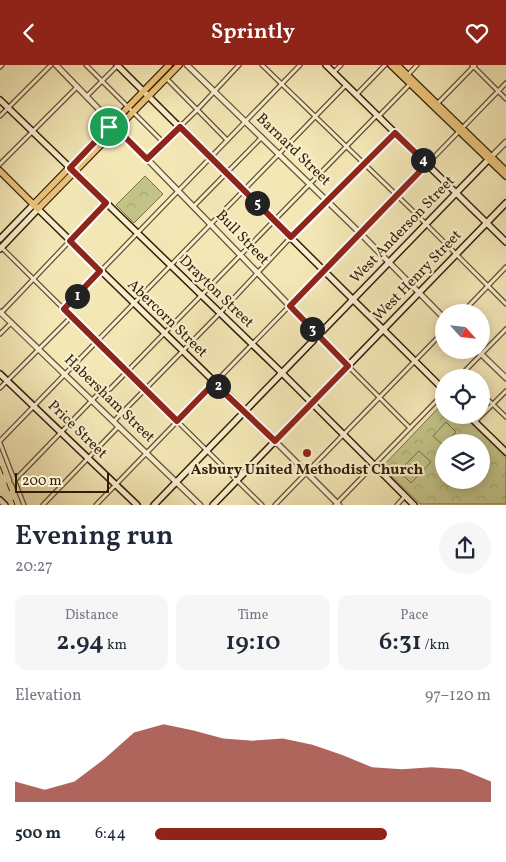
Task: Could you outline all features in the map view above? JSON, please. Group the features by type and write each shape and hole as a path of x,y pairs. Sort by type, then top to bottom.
{"main road":[{"path":"118,65 435,382"},
{"path":"146,94 169,65"},
{"path":"0,239 35,207 146,94 179,65"},
{"path":"326,65 506,242"},
{"path":"390,65 506,171"},
{"path":"397,65 461,129"},
{"name":"Drayton Street","path":"0,100 282,373 414,505"},
{"path":"491,158 506,177"},
{"name":"West Anderson Street","path":"154,505 491,158"},
{"name":"Abercorn Street","path":"0,171 275,441"},
{"name":"West Henry Street","path":"213,505 506,203"},
{"path":"0,247 35,207"},
{"name":"Price Street","path":"0,374 137,505"},
{"path":"478,424 506,451"},
{"path":"0,500 4,505"}],"street":[{"path":"0,116 51,65"},
{"name":"Bull Street","path":"56,65 409,429"},
{"path":"86,65 164,143"},
{"path":"87,96 118,65"},
{"name":"Barnard Street","path":"187,65 435,308"},
{"path":"147,159 239,65"},
{"path":"262,65 427,224 506,304"},
{"path":"64,309 300,65"},
{"path":"333,73 341,65"},
{"path":"356,95 385,65"},
{"path":"407,75 417,65"},
{"path":"438,104 474,66 506,99"},
{"path":"165,78 227,140"},
{"path":"96,505 506,83"},
{"path":"14,481 99,393 110,389 240,254 410,84"},
{"path":"24,505 0,442 346,85"},
{"path":"0,164 78,87"},
{"path":"114,421 220,313 291,237 395,133"},
{"path":"194,206 262,137"},
{"name":"West Anderson Street","path":"491,158 506,142"},
{"path":"0,313 106,203"},
{"path":"0,247 262,505"},
{"path":"470,304 506,267"},
{"name":"Habersham Street","path":"0,313 66,374 200,505"},
{"path":"0,388 72,316"},
{"path":"0,334 11,323"},
{"path":"490,346 506,329"},
{"path":"275,505 435,340"},
{"path":"468,369 477,359"},
{"path":"485,359 506,378"},
{"path":"490,407 506,391"},
{"path":"337,504 435,401"},
{"path":"490,401 506,417"},
{"path":"43,505 119,426"},
{"name":"Abercorn Street","path":"275,441 337,504"},
{"path":"397,505 405,496"}],"green space":[{"path":"145,176 163,194 134,223 116,205"},
{"path":"435,411 435,424 473,424 483,434 435,434 435,489 490,489 490,441 506,457 506,504 420,504 382,467"},
{"path":"444,424 448,424 456,432 454,434 435,434 435,438 433,436"},
{"path":"419,451 431,462 411,483 399,471"}],"railway":[{"path":"0,466 15,505"}],"place":[{"name":"Asbury United Methodist Church","path":"307,453"}],"route":[{"path":"112,124 147,159 180,127 291,237 395,133 427,164 290,306 348,366 275,441 214,383 177,421 64,309 100,271 70,241 106,203 70,168 109,127 112,124"}]}
